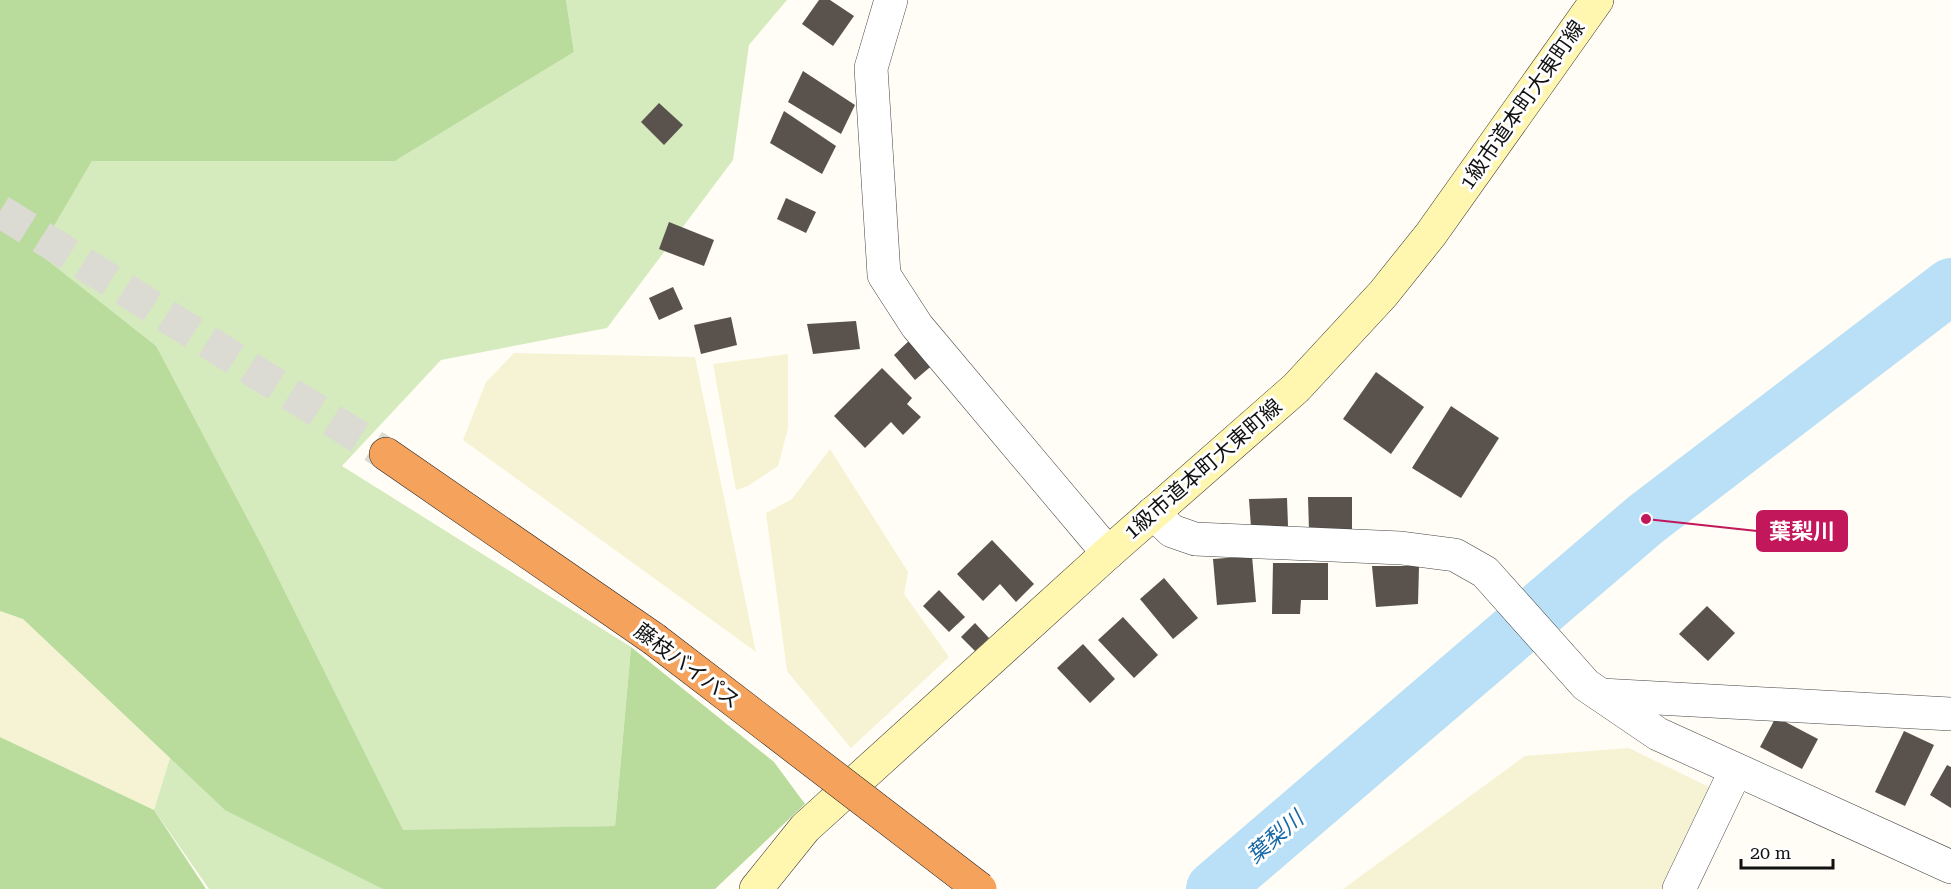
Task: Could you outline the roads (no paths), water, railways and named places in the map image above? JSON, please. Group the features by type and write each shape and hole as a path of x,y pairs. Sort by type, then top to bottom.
{"highway":[{"name":"藤枝バイパス","path":"386,454 654,639 980,889"}],"street":[{"path":"891,0 871,68 884,275 917,326 1108,553"},
{"name":"1級市道本町大東町線","path":"756,889 805,828 1108,553 1296,388 1383,294 1431,234 1597,0"},
{"path":"1153,513 1172,531 1196,539 1401,548 1455,555 1485,572 1586,685 1658,734 1951,867"},
{"path":"1601,695 1951,714"},
{"path":"1679,889 1736,770"}],"waterway":[{"name":"葉梨川","path":"1214,889 1646,519 1951,286"}],"tunnel":[{"path":"0,211 386,454"}],"place":[{"name":"葉梨川","path":"1646,519"}]}
